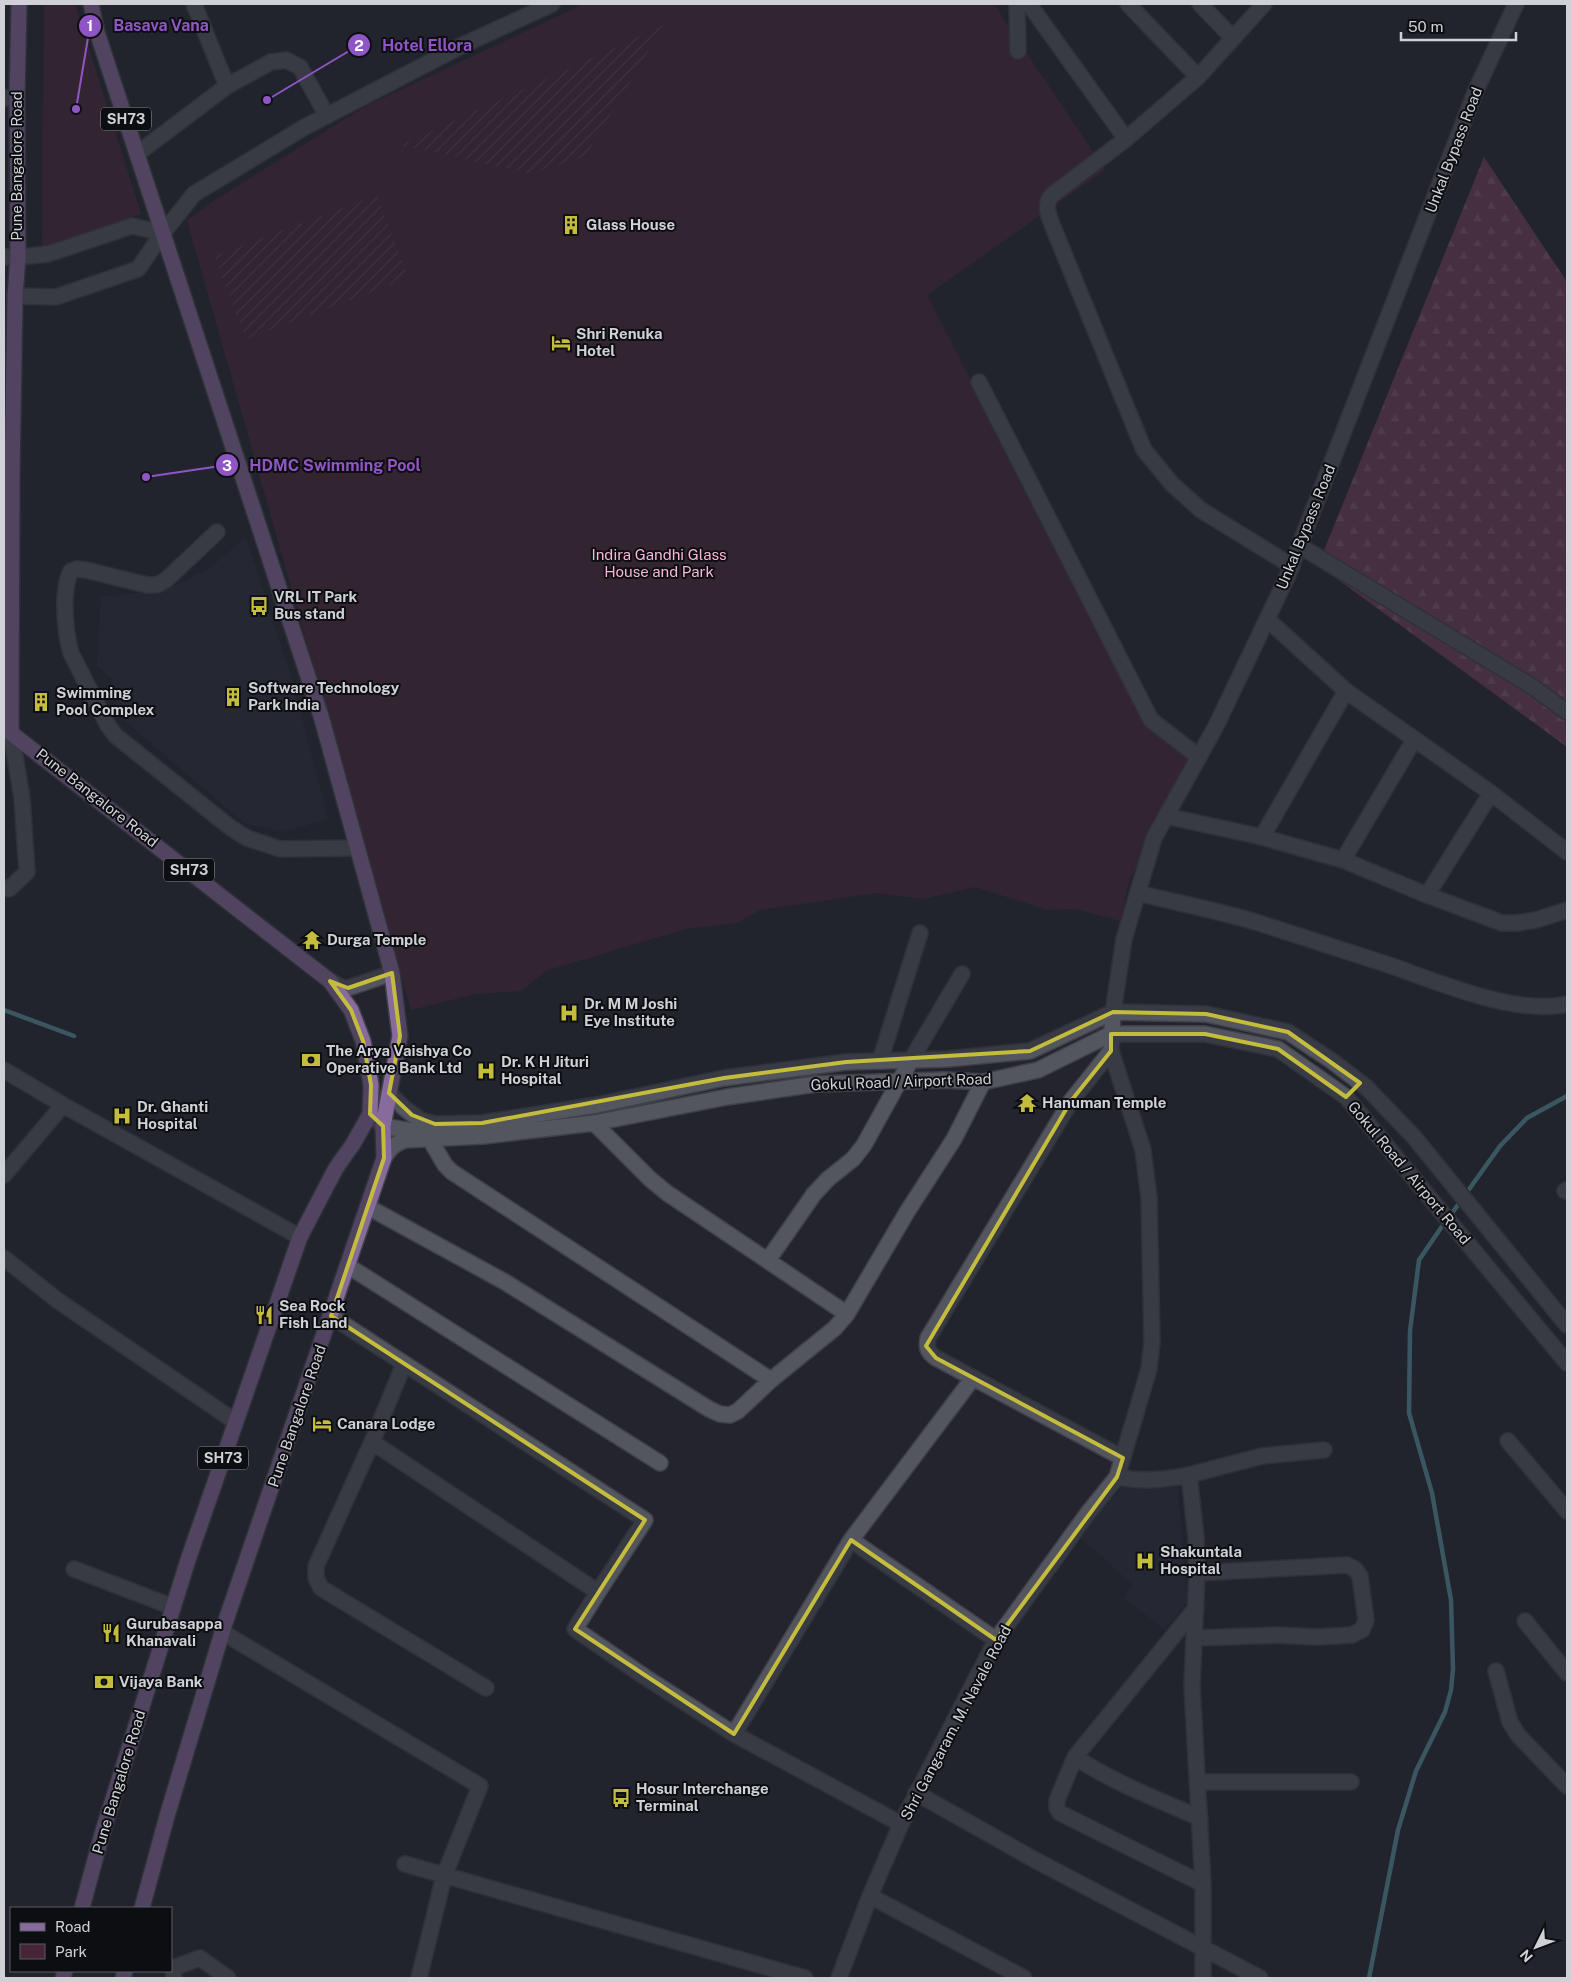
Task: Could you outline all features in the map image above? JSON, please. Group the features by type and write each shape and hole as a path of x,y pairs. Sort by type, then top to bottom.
{"main road":[{"name":"Pune Bangalore Road","path":"19,4 10,98 11,257 9,296 12,486 7,731 330,981 351,1010 362,1040 371,1085 370,1114 353,1144 336,1168 300,1238 173,1608 102,1834 82,1907"},
{"name":"SH73","path":"91,4 97,32 321,716 392,973"},
{"name":"Pune Bangalore Road","path":"142,1907 167,1816 222,1632 332,1316 384,1158 383,1126 400,1036 392,973"}],"street":[{"path":"194,4 227,86"},
{"path":"9,296 56,297 138,269 194,194 303,128 463,45 552,4"},
{"path":"1017,4 1018,51"},
{"path":"1030,4 1126,139"},
{"path":"1128,4 1198,77"},
{"path":"1200,4 1233,38"},
{"path":"1264,4 1198,77 1126,139 1048,200 1047,206 1053,227 1144,450 1172,484 1202,510 1292,566"},
{"name":"Unkal Bypass Road","path":"1111,1051 1113,1012 1124,939 1154,838 1216,726 1292,566 1476,90 1516,4"},
{"path":"137,154 227,86 271,62 286,60 300,67 327,116"},
{"path":"11,257 48,254 132,226 164,233"},
{"path":"979,382 1151,720 1199,757"},
{"path":"217,532 166,580 157,584 147,585 86,570 77,569 70,571 66,586 67,640 71,653 107,724 116,736 231,828 247,838 280,849 357,848"},
{"path":"1300,546 1533,686 1567,712"},
{"path":"1267,619 1346,691 1491,792 1567,852"},
{"path":"1262,838 1346,691"},
{"path":"4,888 9,889 27,872 22,798 7,731"},
{"path":"1344,860 1414,740"},
{"path":"1426,895 1491,792"},
{"path":"1166,816 1262,838 1344,860 1426,895 1502,922 1517,923 1536,920 1567,910"},
{"path":"1138,893 1256,922 1494,999 1527,1007 1547,1008 1567,1004"},
{"path":"880,1061 920,933"},
{"path":"330,981 343,988 348,988 392,973"},
{"path":"768,1260 814,1194 852,1159 864,1145 962,974"},
{"name":"Gokul Road / Airport Road","path":"384,1158 389,1149 396,1143 405,1140 429,1138 448,1130 482,1123 597,1105 724,1078 846,1062 947,1059 1030,1051 1113,1012 1206,1014 1288,1032 1360,1083 1414,1137 1567,1325"},
{"name":"Gokul Road / Airport Road","path":"383,1126 448,1130 483,1136 594,1123 727,1097 816,1084 944,1080 983,1082 1038,1070 1112,1034 1205,1034 1278,1049 1346,1097 1567,1363"},
{"path":"1111,1051 1071,1101 928,1338 926,1346 929,1353 1123,1458"},
{"name":"Shri Gangaram. M. Navale Road","path":"839,1978 900,1824 996,1640 1088,1513 1117,1477 1123,1458 1149,1368 1152,1342 1149,1198 1143,1150 1111,1051"},
{"path":"4,1070 300,1238"},
{"path":"368,1207 505,1282 720,1414 730,1415 738,1411 771,1380 824,1340 846,1314 907,1212 954,1139 983,1082"},
{"path":"1346,1097 1360,1083"},
{"path":"389,1093 407,1111 420,1120 448,1130"},
{"path":"4,1175 63,1105"},
{"path":"370,1114 383,1126"},
{"path":"594,1123 650,1180 667,1193 846,1314"},
{"path":"429,1138 445,1165 452,1172 771,1380"},
{"path":"4,1258 72,1310 236,1422"},
{"path":"348,1266 660,1463"},
{"path":"332,1316 645,1520 575,1629 734,1734 900,1824"},
{"path":"404,1364 372,1442 316,1566 316,1578 321,1588 486,1688"},
{"path":"734,1734 851,1540 973,1378"},
{"path":"372,1442 598,1592"},
{"path":"1508,1442 1567,1511"},
{"path":"1117,1477 1163,1480 1262,1456 1324,1450"},
{"path":"1188,1475 1196,1537 1197,1573 1192,1686 1203,1884 1203,1978"},
{"path":"851,1540 996,1640"},
{"path":"1195,1638 1276,1635 1352,1636 1362,1630 1366,1620 1360,1576 1355,1569 1347,1565 1197,1573"},
{"path":"74,1569 173,1608"},
{"path":"1196,1608 1075,1756 1057,1800 1057,1808 1060,1812 1203,1884"},
{"path":"1525,1621 1567,1672"},
{"path":"222,1632 480,1786 444,1876 418,1978"},
{"path":"1496,1671 1510,1722 1518,1735 1567,1786"},
{"path":"1075,1756 1114,1781 1200,1818"},
{"path":"1198,1782 1351,1782"},
{"path":"916,1793 1035,1860 1260,1978"},
{"path":"405,1864 805,1978"},
{"path":"870,1896 1024,1978"},
{"path":"174,1978 173,1968 200,1958 228,1978"}],"highlighted area":[{"path":"392,973 400,1036 389,1093 412,1115 435,1124 482,1123 724,1078 846,1062 1030,1051 1113,1012 1206,1014 1288,1032 1360,1083 1346,1097 1278,1049 1205,1034 1111,1034 1111,1051 1071,1101 926,1346 936,1358 1123,1458 1117,1477 996,1640 851,1540 734,1734 575,1629 645,1520 331,1316 384,1158 383,1126 370,1114 371,1085 363,1041 351,1010 330,981 348,988"}],"shaded area":[{"name":"Software Technology Park India","path":"246,538 289,670 328,819 283,832 244,823 117,714 112,679 97,665 101,597 166,590 208,569"},
{"name":"Shakuntala Hospital","path":"1123,1487 1178,1487 1187,1602 1165,1629 1123,1598 1133,1585 1079,1536"}],"green space":[{"path":"44,4 75,4 141,214 42,248"},
{"name":"Indira Gandhi Glass House and Park","path":"584,4 994,4 1105,170 927,295 1150,730 1190,755 1128,884 1121,921 1075,909 1048,910 975,887 923,899 876,893 760,910 737,923 685,929 545,971 522,991 475,994 411,1010 187,220 215,200 364,107"},
{"path":"664,25 586,156 530,174 401,145"},
{"path":"1484,157 1567,282 1567,747 1318,565"},
{"path":"377,195 409,278 246,339 214,256"}],"waterway":[{"path":"4,1010 74,1036"},
{"path":"1450,1216 1500,1146 1527,1118 1567,1096"},
{"path":"1369,1978 1398,1830 1416,1771 1445,1712 1451,1690 1453,1669 1451,1600 1432,1493 1409,1413 1410,1331 1419,1260 1445,1222"}],"place":[{"name":"Hotel Ellora","path":"267,100"},
{"name":"Basava Vana","path":"76,109"},
{"name":"Glass House","path":"571,225"},
{"name":"Shri Renuka Hotel","path":"561,343"},
{"name":"HDMC Swimming Pool","path":"146,477"},
{"name":"VRL IT Park Bus stand","path":"259,606"},
{"name":"Software Technology Park India","path":"233,697"},
{"name":"Swimming Pool Complex","path":"41,702"},
{"name":"Durga Temple","path":"312,940"},
{"name":"Dr. M M Joshi Eye Institute","path":"569,1013"},
{"name":"The Arya Vaishya Co Operative Bank Ltd","path":"311,1060"},
{"name":"Dr. K H Jituri Hospital","path":"486,1071"},
{"name":"Hanuman Temple","path":"1027,1103"},
{"name":"Dr. Ghanti Hospital","path":"122,1116"},
{"name":"Sea Rock Fish Land","path":"264,1315"},
{"name":"Canara Lodge","path":"322,1424"},
{"name":"Shakuntala Hospital","path":"1145,1561"},
{"name":"Gurubasappa Khanavali","path":"111,1633"},
{"name":"Vijaya Bank","path":"104,1682"},
{"name":"Hosur Interchange Terminal","path":"621,1798"}]}
